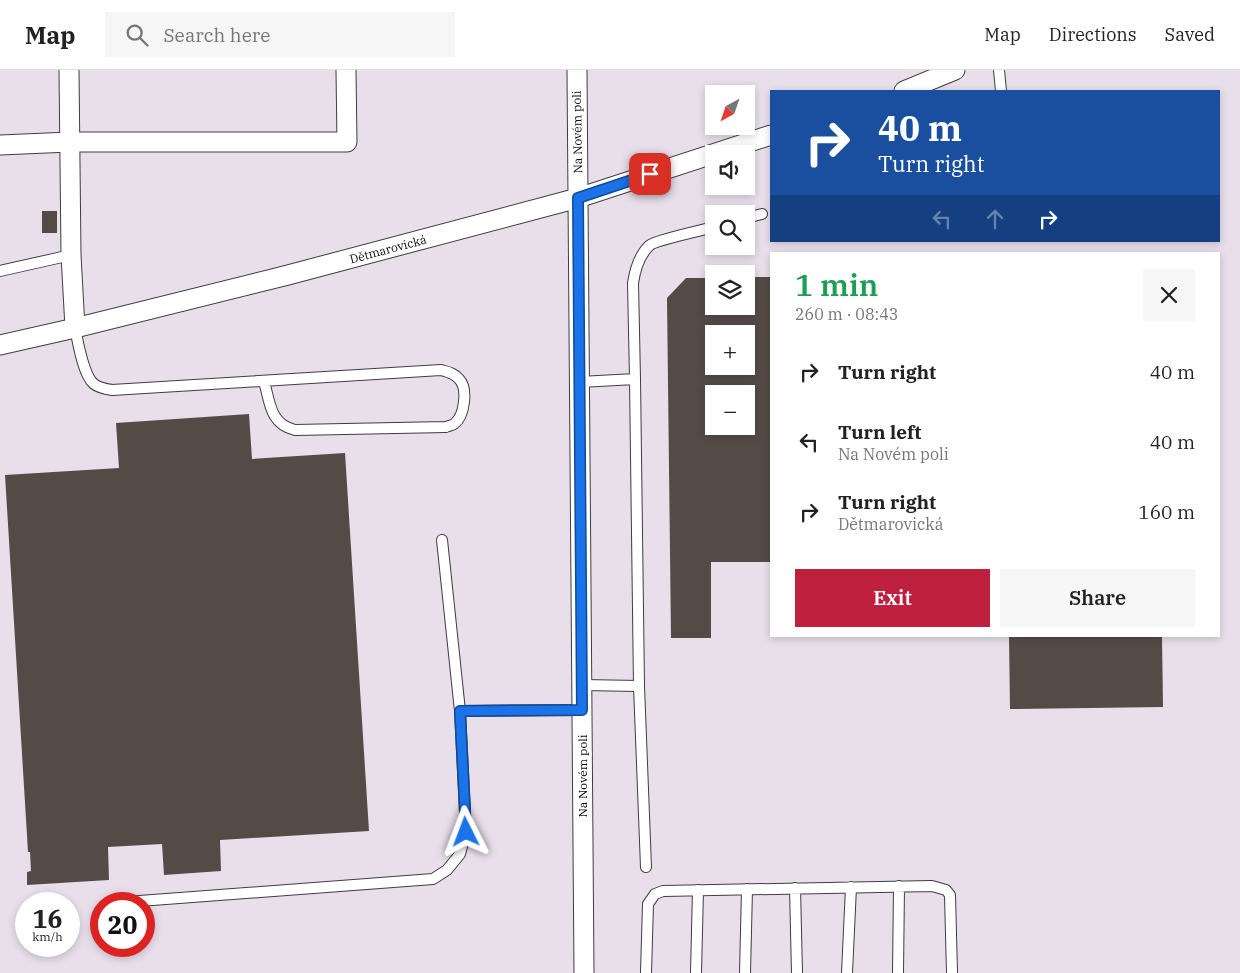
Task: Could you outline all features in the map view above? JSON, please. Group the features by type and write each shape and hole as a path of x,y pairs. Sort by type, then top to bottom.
{"street":[{"path":"69,70 71,255 75,328"},
{"path":"0,144 70,142 347,142 346,70"},
{"name":"Na Novém poli","path":"577,70 584,973"},
{"path":"906,90 955,70"},
{"name":"Dětmarovická","path":"0,345 278,278 578,198 770,135"}],"lane":[{"path":"999,70 1001,90"},
{"path":"755,216 762,214"},
{"path":"646,867 639,686 636,379 633,283 636,268 651,244 705,229"},
{"path":"0,271 71,255"},
{"path":"75,328 87,375 93,384 102,389 112,390 441,370 452,372 463,385 464,408 454,425 446,427 295,430 286,428 274,417 264,381"},
{"path":"580,382 636,379"},
{"path":"155,900 433,879 447,870 460,854 466,832 460,711 442,540"},
{"path":"582,685 639,686"},
{"path":"460,711 582,710"},
{"path":"898,973 900,886"},
{"path":"646,973 648,904 655,894 663,891 900,886 937,887 946,890 950,895 952,973"},
{"path":"847,973 851,887"},
{"path":"795,888 797,973"},
{"path":"696,973 698,890"},
{"path":"745,973 747,890"}],"shaded area":[{"path":"0,70 1240,70 1240,973 0,973"}],"building":[{"path":"42,211 57,211 57,233 42,233"},
{"path":"755,277 770,277 770,562 711,562 711,638 671,638 667,298 686,278 705,278 705,315 755,315"},
{"path":"249,414 252,459 345,453 369,831 220,840 221,871 164,875 162,844 108,847 109,880 27,885 27,872 31,871 30,852 28,852 5,475 119,468 116,423"},
{"path":"1009,637 1162,637 1163,707 1010,709"}],"route":[{"path":"466,832 460,711 582,710 578,198 650,174"}]}
